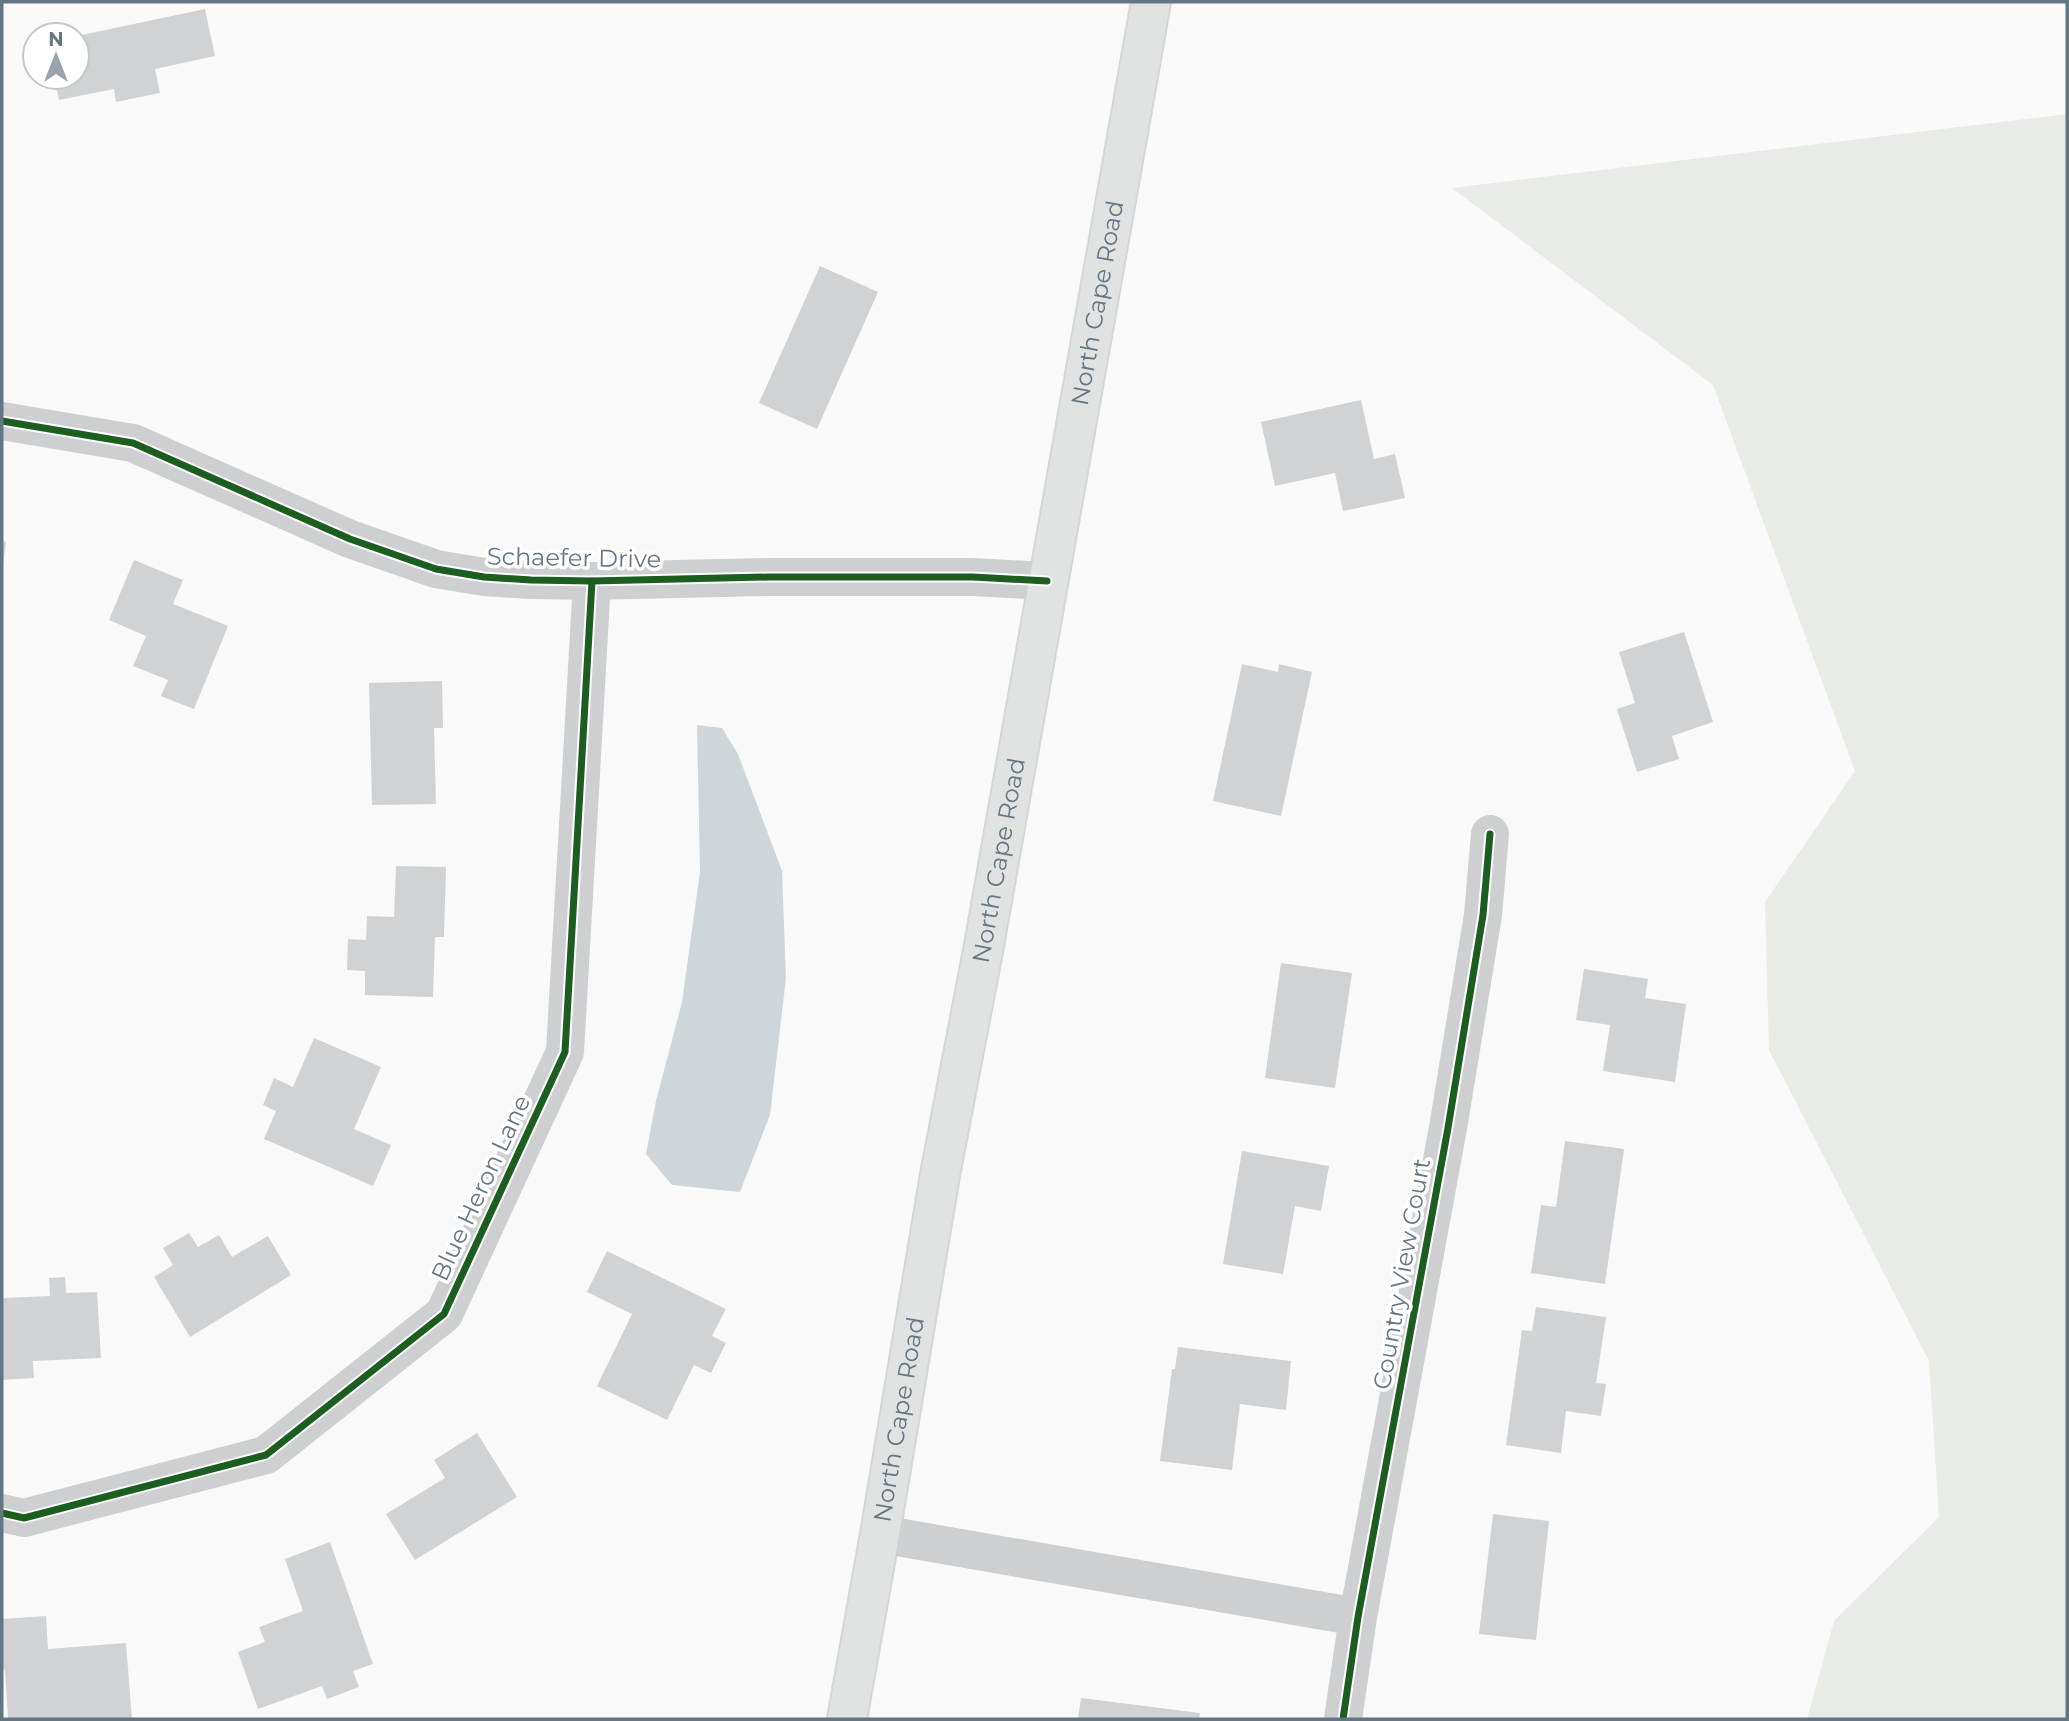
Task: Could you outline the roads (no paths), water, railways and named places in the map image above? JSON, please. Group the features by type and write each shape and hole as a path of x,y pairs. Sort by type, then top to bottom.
{"main road":[{"name":"North Cape Road","path":"847,1719 940,1175 983,951 1151,2"}],"street":[{"name":"Schaefer Drive","path":"2,421 133,443 350,539 436,569 508,579 592,581 769,577 973,577 1047,581"},
{"name":"Blue Heron Lane","path":"2,1513 24,1518 266,1455 444,1314 565,1052 592,581"},
{"name":"Country View Court","path":"1343,1719 1448,1128 1483,915 1490,834"},
{"path":"880,1534 1359,1617"}]}
